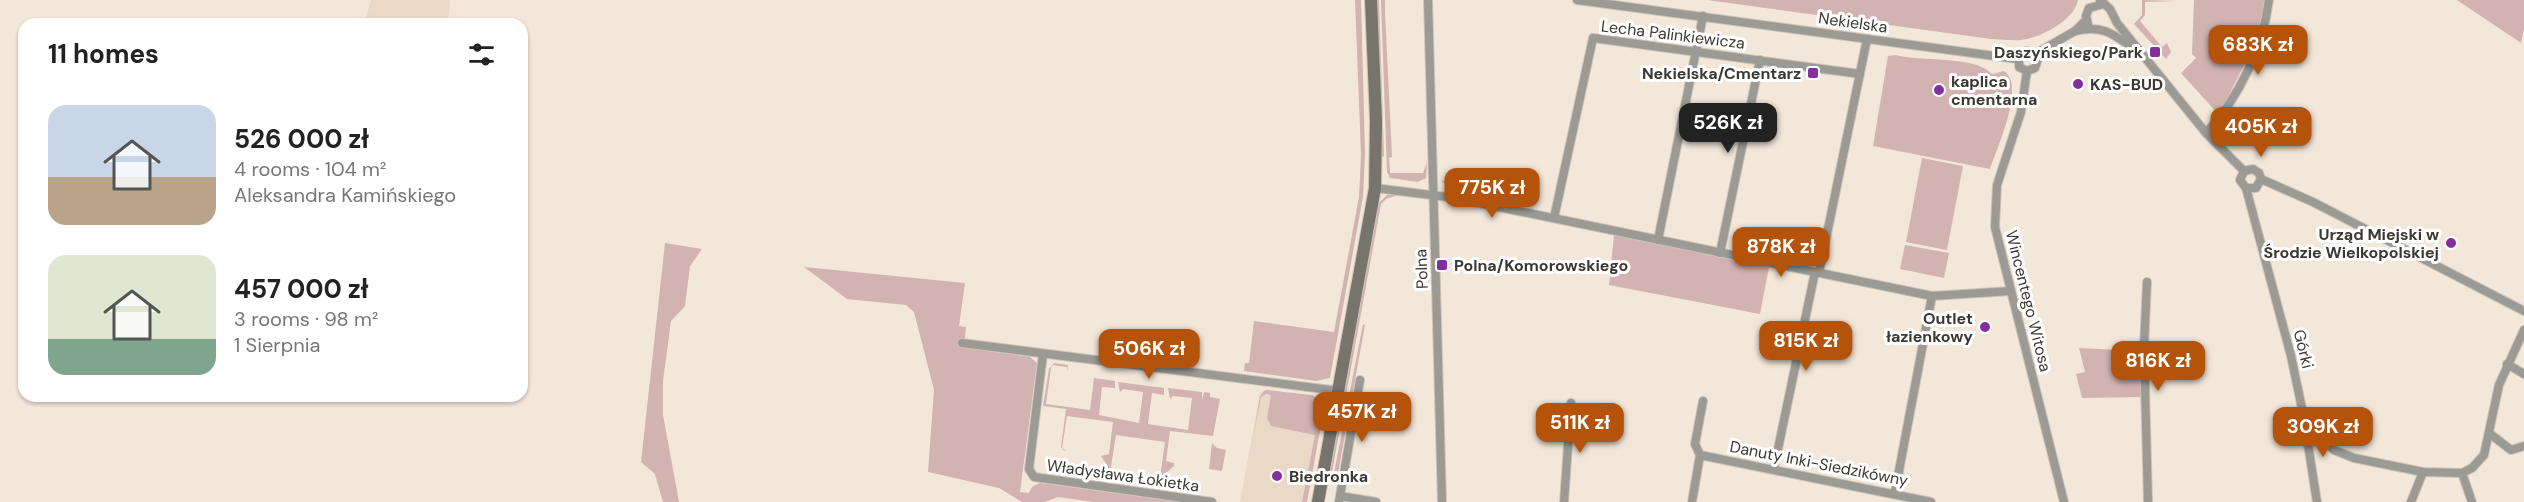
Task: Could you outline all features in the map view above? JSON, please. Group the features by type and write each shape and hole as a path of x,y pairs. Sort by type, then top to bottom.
{"street":[{"path":"1318,502 1375,188 1376,121 1371,0"},
{"name":"Polna","path":"1428,0 1442,502"},
{"name":"Nekielska","path":"1577,0 2017,59"},
{"path":"2206,133 2232,100 2260,42 2266,24 2269,0"},
{"path":"2035,54 2038,59 2036,68 2027,71 2019,67 2017,59 2023,52 2035,54 2075,31 2086,20 2087,12 2097,2 2110,9 2113,17 2206,133 2244,171"},
{"path":"1658,240 1703,16"},
{"path":"2104,30 2110,25 2113,17"},
{"path":"2086,20 2093,29"},
{"path":"2075,31 2093,29 2111,31 2144,56"},
{"name":"Lecha Palinkiewicza","path":"1554,218 1593,38 1860,74"},
{"path":"1774,468 1867,39"},
{"path":"1720,253 1760,60"},
{"name":"Wincentego Witosa","path":"2027,71 2021,112 1997,185 1995,227 2064,502"},
{"path":"2253,169 2259,173 2261,179 2256,188 2246,188 2240,180 2244,171 2253,169"},
{"path":"2261,179 2313,202 2524,311"},
{"path":"1375,188 1434,195 1554,218 1932,296 2011,291"},
{"name":"Górki","path":"2246,188 2291,356 2304,418 2317,502"},
{"path":"2147,282 2144,347 2148,502"},
{"path":"1895,492 1932,296"},
{"path":"2304,418 2334,450 2354,458 2422,472 2462,473 2472,468 2484,455 2499,385 2524,330"},
{"path":"962,342 1339,391"},
{"name":"Władysława Łokietka","path":"1043,354 1029,469 1032,475 1036,478 1212,502"},
{"path":"2507,364 2524,374"},
{"path":"1360,380 1340,499 1376,502"},
{"path":"1692,502 1700,454 1695,444 1703,401"},
{"path":"1564,502 1571,403"},
{"path":"2489,433 2511,450 2524,446"},
{"name":"Danuty Inki-Siedzikówny","path":"1700,454 1895,492 1931,502"},
{"path":"2411,502 2422,472"},
{"path":"2462,473 2472,502"}],"shaded area":[{"path":"371,0 450,0 448,18 366,18"},
{"path":"1355,0 1361,0 1365,154 1363,197 1330,378 1316,381 1244,371 1245,363 1249,363 1254,321 1334,332 1359,197 1361,155"},
{"path":"1377,0 1379,0 1384,156 1382,158"},
{"path":"1381,0 1385,0 1392,157 1389,158 1390,173 1423,173 1427,162 1426,178 1418,182 1390,178 1387,172"},
{"path":"1707,0 2078,0 2070,15 2055,27 2029,39 2014,40 1991,39"},
{"path":"2142,0 2178,1 2145,2 2145,15 2140,21 2162,47 2167,43 2171,52 2166,59 2134,24 2142,15"},
{"path":"2194,0 2265,0 2260,33 2219,115 2181,73 2196,58 2192,54"},
{"path":"2457,0 2524,0 2524,29 2521,43"},
{"path":"1888,56 1960,61 1984,68 1992,74 2004,71 2010,78 2012,89 2008,118 1990,169 1873,146"},
{"path":"1922,158 1963,166 1947,250 1906,242"},
{"path":"1501,179 1500,194 1451,186 1441,181"},
{"path":"1387,195 1398,195 1386,199 1381,204 1330,483 1327,482 1379,203"},
{"path":"1614,235 1769,267 1760,314 1609,285"},
{"path":"665,243 702,249 690,266 685,306 671,321 663,381 663,415 679,502 663,502 655,474 641,462"},
{"path":"1905,245 1949,253 1944,278 1900,269"},
{"path":"804,267 965,283 959,326 966,327 964,347 1030,357 1037,363 1020,492 1029,493 1032,487 1040,483 1182,502 1093,502 1058,497 1045,502 1022,502 999,488 928,472 934,390 914,312 906,305 847,299"},
{"path":"1363,324 1365,325 1336,484 1332,483"},
{"path":"2079,348 2142,351 2144,397 2082,398 2076,374 2085,372"},
{"path":"1054,363 1068,365 1067,372 1067,367 1053,365 1051,368 1046,404 1090,410 1094,378 1115,381 1115,388 1102,387 1099,415 1139,423 1143,392 1123,389 1120,392 1118,382 1164,388 1164,395 1152,393 1148,424 1188,430 1192,398 1173,396 1170,399 1168,388 1202,392 1202,400 1204,392 1210,393 1210,397 1220,399 1213,436 1170,431 1166,461 1174,463 1174,466 1166,473 1163,488 1144,485 1159,485 1165,442 1116,435 1109,479 1127,482 1108,480 1108,466 1101,456 1109,454 1113,422 1067,416 1062,448 1066,451 1063,450 1061,447 1066,409 1043,406 1049,369"},
{"path":"1267,389 1322,400 1302,502 1240,502 1260,393"},
{"path":"1265,390 1312,395 1325,403 1307,502 1302,502 1315,435 1271,426 1267,418 1271,395 1266,394 1261,397 1253,438 1260,396"},
{"path":"1212,443 1217,448 1226,450 1222,471 1209,469"}],"place":[{"name":"Daszyńskiego/Park","path":"2155,52"},
{"name":"Nekielska/Cmentarz","path":"1813,73"},
{"name":"KAS-BUD","path":"2078,84"},
{"name":"kaplica cmentarna","path":"1939,90"},
{"name":"Urząd Miejski w Środzie Wielkopolskiej","path":"2451,243"},
{"name":"Polna/Komorowskiego","path":"1442,265"},
{"name":"Outlet łazienkowy","path":"1985,327"},
{"name":"Biedronka","path":"1277,476"}]}
